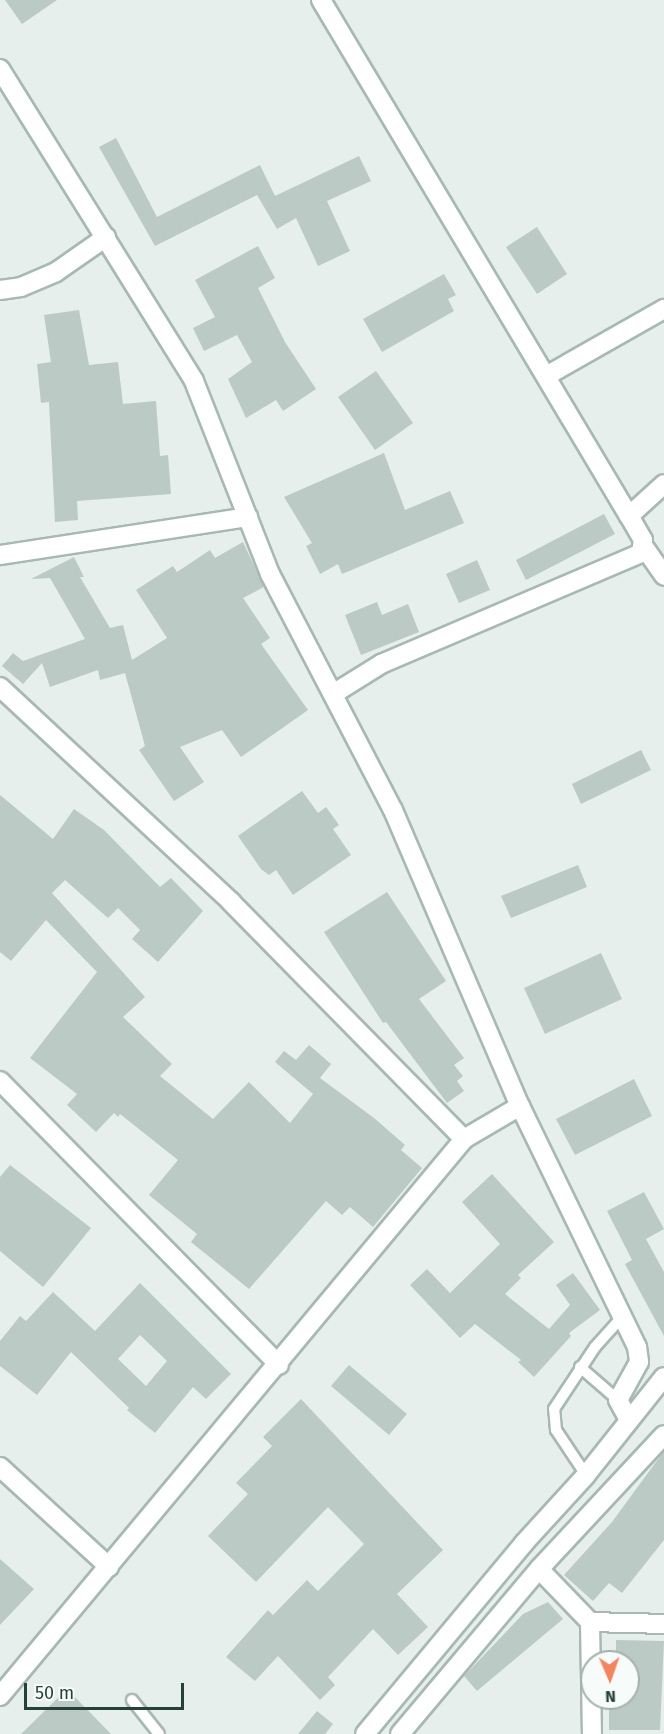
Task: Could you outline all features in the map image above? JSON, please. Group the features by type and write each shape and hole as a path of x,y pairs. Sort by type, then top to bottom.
{"street":[{"path":"321,0 629,516 644,547 664,576"},
{"path":"0,69 194,381 270,574 393,810 520,1106 621,1318 638,1347 639,1362 618,1400 629,1420"},
{"path":"0,290 21,286 56,272 106,237"},
{"path":"546,376 664,309"},
{"path":"629,516 664,484"},
{"path":"0,555 248,517"},
{"path":"333,694 381,664 641,553 644,547"},
{"path":"0,687 231,902 464,1139"},
{"path":"0,1081 279,1365"},
{"path":"0,1696 279,1365 464,1139 520,1106"},
{"path":"365,1734 524,1543 586,1475 664,1377"},
{"path":"400,1734 539,1569 664,1435"},
{"path":"0,1467 109,1567"},
{"path":"539,1569 590,1622 592,1734"},
{"path":"590,1622 664,1624"}],"lane":[{"path":"586,1475 556,1430 554,1409 580,1367 621,1318"},
{"path":"580,1367 618,1400"},
{"path":"132,1700 159,1734"}],"building":[{"path":"5,0 57,0 22,24"},
{"path":"116,138 157,217 260,165 275,196 359,156 371,181 327,201 350,251 318,266 296,218 277,229 257,195 155,246 99,147"},
{"path":"537,227 567,274 537,294 506,247"},
{"path":"258,246 275,278 258,288 285,342 316,389 283,411 276,400 246,418 228,379 252,362 237,335 204,351 193,328 215,317 195,280"},
{"path":"444,274 456,295 448,299 454,311 382,352 363,319"},
{"path":"79,310 89,365 118,362 123,404 156,401 160,456 168,455 171,494 77,501 78,520 55,522 49,402 41,403 37,364 51,362 44,315"},
{"path":"376,371 413,423 375,450 338,397"},
{"path":"384,453 405,510 450,491 464,523 342,574 338,564 320,574 306,546 312,543 284,497"},
{"path":"604,514 615,534 526,580 516,560"},
{"path":"243,542 264,587 243,598 270,638 261,644 308,710 241,757 222,730 180,747 204,782 174,801 139,750 145,746 125,673 100,680 98,670 50,687 42,663 23,684 2,666 13,653 23,661 85,639 50,578 31,579 74,557 84,577 80,577 110,628 123,625 132,660 167,638 136,590 173,566 177,572 210,550 215,558"},
{"path":"477,560 490,590 459,603 446,574"},
{"path":"377,602 382,615 408,604 419,632 361,655 345,615"},
{"path":"641,750 651,770 581,804 572,784"},
{"path":"302,791 318,813 326,807 339,825 333,829 351,855 293,895 276,870 269,875 261,869 238,836"},
{"path":"0,795 53,839 74,809 104,830 160,887 171,878 203,911 158,962 132,939 140,930 118,908 108,918 65,880 52,893 145,997 123,1017 172,1064 160,1076 213,1119 249,1082 290,1123 313,1094 275,1062 284,1051 296,1060 309,1045 331,1064 320,1078 374,1118 405,1145 401,1150 422,1168 373,1227 350,1207 342,1215 326,1201 249,1289 191,1242 197,1234 149,1195 178,1160 120,1114 118,1117 114,1113 96,1132 67,1105 77,1094 30,1058 97,972 46,920 11,961 0,952"},
{"path":"578,865 587,887 511,918 501,896"},
{"path":"387,892 446,981 419,999 464,1058 454,1065 463,1076 457,1081 464,1091 447,1103 386,1022 383,1023 324,932"},
{"path":"601,953 622,999 545,1034 524,988"},
{"path":"634,1079 652,1116 575,1155 556,1119"},
{"path":"10,1165 91,1228 43,1287 0,1251 0,1177"},
{"path":"492,1174 554,1242 518,1275 521,1278 505,1294 549,1329 570,1305 556,1285 573,1273 600,1310 569,1333 571,1336 534,1377 518,1362 521,1360 475,1324 460,1338 410,1285 427,1269 450,1293 500,1244 462,1202"},
{"path":"644,1192 664,1229 646,1239 664,1272 664,1336 625,1264 632,1260 607,1211"},
{"path":"140,1283 231,1374 206,1399 193,1387 155,1433 127,1410 129,1408 71,1352 37,1395 0,1366 0,1341 20,1316 26,1321 53,1292 95,1331","holes":["140,1335 167,1361 146,1386 118,1359"]},
{"path":"349,1365 407,1414 389,1435 331,1386"},
{"path":"301,1399 443,1550 397,1594 428,1627 398,1655 373,1629 328,1677 335,1685 320,1700 278,1656 255,1681 226,1657 268,1610 273,1615 307,1580 318,1591 364,1544 328,1507 256,1582 208,1536 248,1494 236,1483 272,1446 263,1437"},
{"path":"664,1451 664,1540 622,1593 609,1583 593,1601 564,1575 612,1522"},
{"path":"0,1559 34,1589 0,1625"},
{"path":"548,1602 563,1619 477,1691 464,1676 523,1614"},
{"path":"616,1640 664,1641 660,1730 609,1730 609,1710 640,1710 640,1650 616,1650"},
{"path":"67,1689 111,1734 21,1734"},
{"path":"317,1711 333,1724 325,1734 298,1734"}]}
